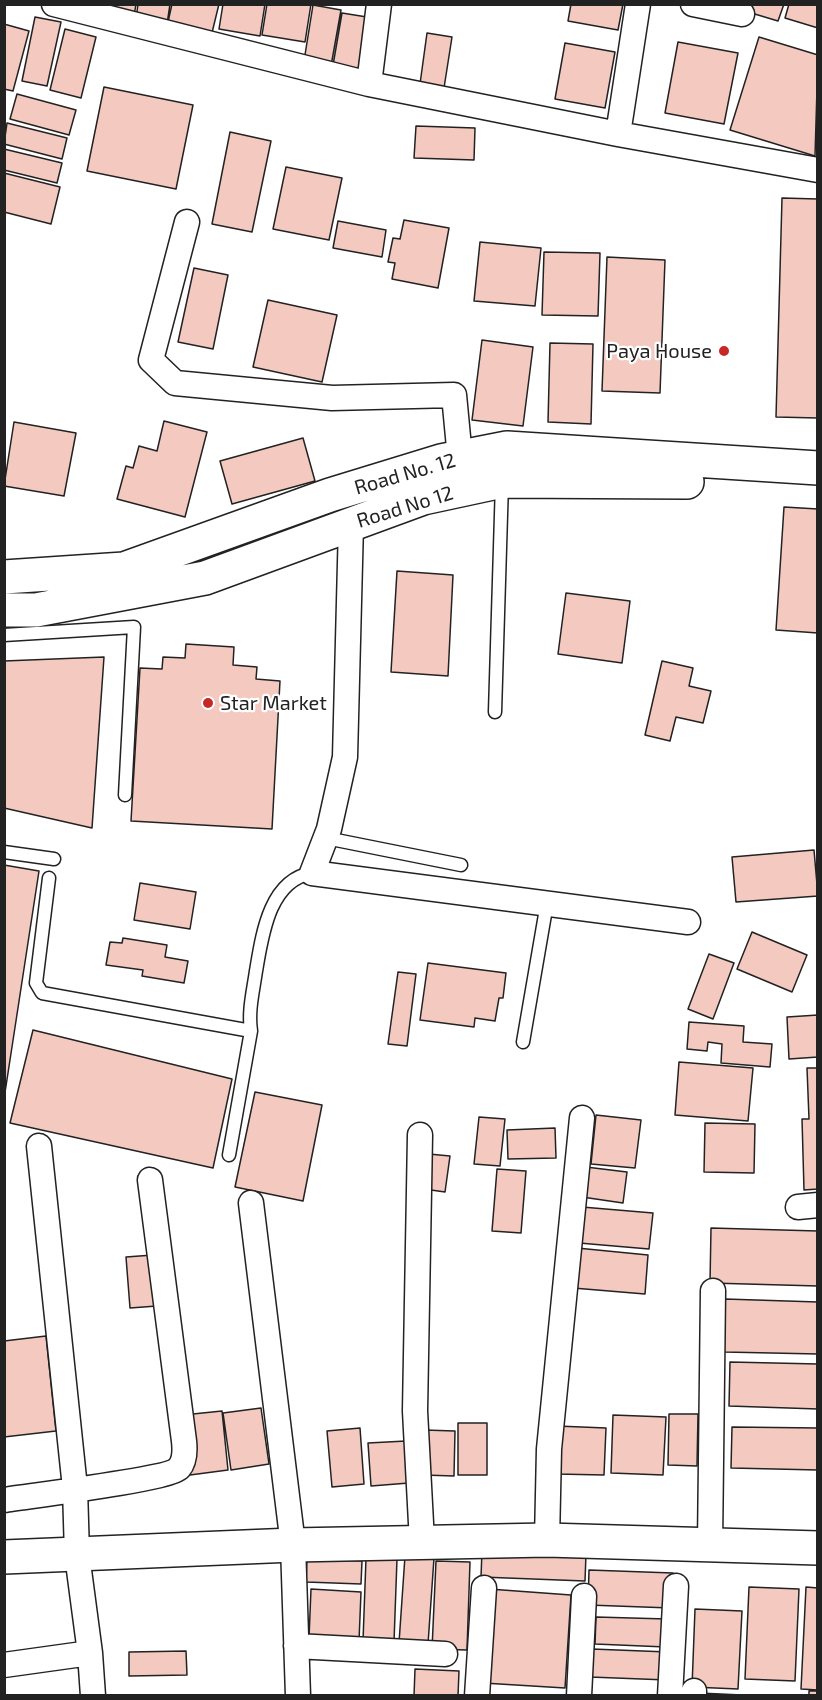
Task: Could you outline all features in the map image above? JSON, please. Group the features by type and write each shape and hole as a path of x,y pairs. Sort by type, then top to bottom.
{"main road":[{"name":"Road No. 12","path":"4,577 124,569 330,495 460,458 507,448 818,468"},
{"name":"Road No 12","path":"4,610 36,610 205,578 423,498 502,481 667,481 818,489"},
{"path":"4,1557 293,1545 547,1540 818,1548"}],"street":[{"path":"54,4 369,84 618,134 818,170"},
{"path":"369,84 379,4"},
{"path":"618,134 638,4"},
{"path":"693,4 742,14"},
{"path":"187,222 151,360 163,373 175,383 332,398 454,395 460,458"},
{"path":"351,524 345,757 326,838 312,873 688,922"},
{"path":"547,1540 549,1449 582,1118"},
{"path":"420,1135 415,1411 422,1542"},
{"path":"39,1146 75,1488 77,1555 93,1695"},
{"path":"4,1500 170,1474 179,1467 185,1455 150,1180"},
{"path":"251,1203 293,1545 298,1695"},
{"path":"710,1545 713,1291"},
{"path":"670,1695 676,1586"},
{"path":"477,1695 484,1588"},
{"path":"579,1695 584,1596"},
{"path":"296,1646 445,1654"},
{"path":"4,1665 90,1653"}],"lane":[{"path":"495,712 502,481"},
{"path":"4,635 134,627 125,795"},
{"path":"326,838 461,865"},
{"path":"4,852 54,859"},
{"path":"229,1155 251,1031 249,1015 265,924 290,882 300,875 312,873"},
{"path":"49,878 36,983 42,993 251,1031"},
{"path":"523,1042 547,903"}],"building":[{"path":"111,4 136,4 134,16 110,13"},
{"path":"138,4 170,4 167,24 136,19"},
{"path":"172,4 219,4 210,41 166,31"},
{"path":"223,4 265,4 260,36 219,29"},
{"path":"267,4 311,4 305,42 262,35"},
{"path":"571,4 623,4 618,30 568,21"},
{"path":"750,4 784,4 778,21 748,12"},
{"path":"789,4 818,4 818,28 785,18"},
{"path":"313,5 341,10 331,66 304,61"},
{"path":"342,13 367,17 357,76 332,71"},
{"path":"35,17 61,22 47,86 22,81"},
{"path":"4,24 29,31 13,91 4,89"},
{"path":"65,29 96,37 81,98 50,90"},
{"path":"427,33 452,37 444,88 420,84"},
{"path":"759,37 818,55 815,156 730,130"},
{"path":"678,42 738,53 724,124 665,113"},
{"path":"565,43 615,52 605,108 555,99"},
{"path":"104,87 193,105 176,189 87,171"},
{"path":"17,94 76,110 69,135 10,119"},
{"path":"7,123 67,138 62,159 4,144"},
{"path":"416,126 475,128 474,160 414,158"},
{"path":"230,132 271,141 252,232 212,224"},
{"path":"4,149 62,163 57,183 4,170"},
{"path":"286,167 342,178 329,240 273,229"},
{"path":"4,173 60,187 51,224 4,212"},
{"path":"782,198 818,199 818,418 776,417"},
{"path":"404,220 449,228 438,288 392,279 395,263 388,262 393,238 400,239"},
{"path":"338,221 386,230 382,257 333,248"},
{"path":"480,242 541,248 535,306 474,301"},
{"path":"544,252 600,253 598,316 542,315"},
{"path":"607,257 665,260 660,393 602,391"},
{"path":"194,268 228,275 213,349 178,342"},
{"path":"268,300 337,315 322,382 253,367"},
{"path":"482,340 533,347 523,426 472,420"},
{"path":"550,343 593,344 591,424 548,422"},
{"path":"164,421 207,432 185,517 117,499 126,466 133,468 139,446 157,451"},
{"path":"14,422 76,433 64,496 4,486"},
{"path":"303,438 315,481 232,504 220,461"},
{"path":"784,507 818,509 818,633 776,630"},
{"path":"397,571 453,575 448,676 391,672"},
{"path":"566,593 630,601 622,663 558,654"},
{"path":"186,644 234,647 233,665 257,667 256,679 280,681 272,829 131,821 140,668 162,669 163,657 185,658"},
{"path":"104,657 92,828 4,808 4,661"},
{"path":"662,661 693,668 689,686 711,691 703,723 676,717 670,741 645,735"},
{"path":"814,850 818,896 736,902 732,857"},
{"path":"4,865 39,871 4,1099"},
{"path":"140,883 196,892 190,929 134,920"},
{"path":"752,932 807,955 792,992 737,969"},
{"path":"123,938 167,945 165,957 188,961 184,983 142,976 143,970 106,965 110,942 122,943"},
{"path":"709,954 734,963 713,1019 688,1009"},
{"path":"428,963 506,973 503,998 499,998 495,1021 475,1018 474,1027 420,1020"},
{"path":"398,972 416,974 407,1046 388,1044"},
{"path":"818,1015 818,1057 789,1059 787,1017"},
{"path":"689,1022 744,1026 743,1042 772,1044 770,1067 721,1063 722,1044 708,1042 707,1051 687,1049"},
{"path":"33,1030 232,1079 213,1168 10,1123"},
{"path":"679,1062 753,1068 748,1121 675,1115"},
{"path":"807,1068 818,1068 818,1189 804,1190 802,1119 809,1119"},
{"path":"255,1092 322,1105 303,1201 235,1187"},
{"path":"596,1115 641,1120 635,1168 591,1164"},
{"path":"479,1117 505,1119 500,1166 474,1164"},
{"path":"705,1123 755,1124 754,1173 704,1172"},
{"path":"555,1128 556,1158 508,1159 507,1130"},
{"path":"429,1154 450,1156 445,1192 424,1189"},
{"path":"586,1167 627,1172 623,1203 582,1197"},
{"path":"497,1169 526,1171 521,1233 492,1231"},
{"path":"582,1207 653,1213 649,1249 579,1243"},
{"path":"711,1228 818,1231 818,1286 710,1283"},
{"path":"577,1248 648,1255 645,1294 573,1288"},
{"path":"153,1255 157,1306 130,1308 126,1257"},
{"path":"725,1299 818,1302 818,1354 724,1352"},
{"path":"46,1336 56,1431 4,1437 4,1341"},
{"path":"730,1362 818,1364 818,1409 729,1406"},
{"path":"261,1408 269,1464 231,1470 223,1413"},
{"path":"222,1411 228,1470 190,1475 183,1415"},
{"path":"669,1414 698,1414 697,1466 668,1465"},
{"path":"613,1415 666,1417 663,1475 611,1473"},
{"path":"458,1423 487,1423 487,1475 458,1475"},
{"path":"557,1426 606,1428 604,1475 556,1474"},
{"path":"732,1427 818,1428 818,1470 731,1468"},
{"path":"360,1428 364,1484 332,1487 327,1431"},
{"path":"424,1430 455,1431 454,1476 423,1475"},
{"path":"406,1441 409,1483 371,1486 368,1443"},
{"path":"482,1550 586,1554 585,1581 481,1577"},
{"path":"405,1556 434,1558 428,1644 399,1643"},
{"path":"366,1558 397,1559 394,1642 363,1641"},
{"path":"307,1559 362,1561 361,1584 306,1582"},
{"path":"436,1561 470,1562 467,1650 432,1649"},
{"path":"589,1570 673,1573 671,1608 588,1605"},
{"path":"749,1587 799,1589 795,1681 745,1679"},
{"path":"806,1587 818,1588 818,1690 801,1689"},
{"path":"311,1589 361,1592 359,1641 309,1638"},
{"path":"489,1589 571,1595 565,1688 483,1683"},
{"path":"695,1609 742,1611 738,1689 692,1687"},
{"path":"596,1617 667,1619 666,1647 595,1644"},
{"path":"592,1649 668,1652 667,1680 590,1677"},
{"path":"186,1651 187,1675 129,1676 129,1652"},
{"path":"415,1669 459,1671 458,1696 414,1696"},
{"path":"809,1691 818,1691 818,1696 809,1696"},
{"path":"699,1693 763,1696 699,1696"}],"place":[{"name":"Paya House","path":"724,351"},
{"name":"Star Market","path":"208,703"}]}
